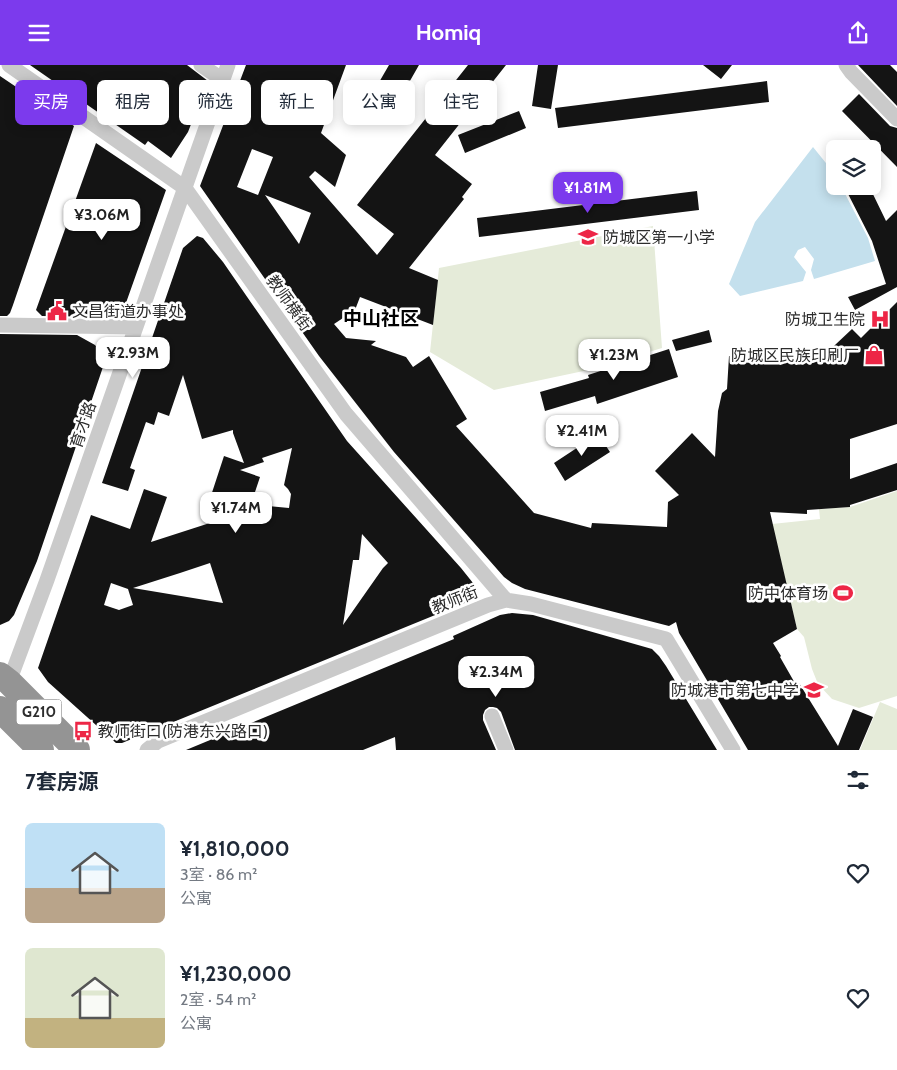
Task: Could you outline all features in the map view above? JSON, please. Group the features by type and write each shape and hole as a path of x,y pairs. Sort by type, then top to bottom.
{"highway":[{"name":"G210","path":"5,679 77,750"},
{"name":"G210","path":"0,709 41,750"}],"street":[{"name":"教师横街","path":"8,65 185,188 346,414 506,600"},
{"path":"201,65 222,80"},
{"name":"育才路","path":"222,80 228,65"},
{"path":"846,65 897,119"},
{"name":"育才路","path":"5,679 50,573 207,125"},
{"path":"0,325 136,327"},
{"name":"教师街","path":"147,750 158,741 488,605 506,600 531,604 666,639 733,750"},
{"path":"492,716 506,750"}],"green space":[{"path":"653,226 662,348 593,369 494,390 430,352 439,268"},
{"name":"防中体育场","path":"897,491 897,696 859,708 832,699 818,684 804,637 797,629 772,524 820,519 819,509 850,507"},
{"path":"880,702 897,709 897,750 860,750"}],"water":[{"path":"813,147 826,163 826,195 846,195 868,238 875,261 814,279 811,270 814,259 805,247 798,250 794,257 806,272 803,281 740,296 729,284 755,222"}],"building":[{"path":"30,65 187,65 207,80 179,80 179,125 191,125 171,158 148,141 145,145 116,125 169,125 169,80 97,80 97,112 87,105 87,80 52,80"},
{"path":"246,65 346,65 333,100 333,80 261,80 261,125 324,125 321,133 346,155 335,187 315,171 309,177 377,255 394,234 357,205 425,119 425,125 459,125 435,155 472,184 462,197 464,199 409,268 438,280 433,325 360,297 355,310 334,324 346,338 376,341 371,345 406,357 413,367 429,356 467,419 456,426 534,513 591,528 592,523 667,527 668,502 679,495 655,471 692,433 715,457 718,411 722,393 727,389 729,356 818,361 852,329 861,338 897,302 897,424 850,439 850,479 897,463 897,490 850,505 850,507 807,510 807,514 770,512 797,629 773,643 796,685 799,683 838,746 853,709 873,717 859,750 748,750 679,633 676,622 669,626 525,589 512,583 504,577 394,452 319,356 200,186 223,125 251,125 251,80 240,80","holes":["252,149 273,157 258,195 237,187","265,195 311,213 299,244"]},
{"path":"389,65 419,65 410,80 380,80"},
{"path":"468,65 506,65 494,80 456,80"},
{"path":"538,65 558,65 551,109 532,106"},
{"path":"703,65 732,65 721,79"},
{"path":"858,65 890,65 897,72 897,106"},
{"path":"0,76 15,86 15,125 74,126 10,313 7,316 0,316"},
{"path":"767,81 769,102 558,128 555,108"},
{"path":"859,94 890,126 897,128 897,167 881,151 881,140 870,140 842,111"},
{"path":"519,111 526,128 465,153 458,135 483,125 497,125 497,120"},
{"path":"96,143 166,190 121,317 42,316 36,310"},
{"path":"697,191 699,210 479,237 477,218"},
{"path":"849,195 873,195 886,221 897,210 897,287 855,310 848,297 886,284 872,241"},
{"path":"197,236 203,238 223,262 347,441 461,568 473,583 474,591 472,597 467,602 122,743 116,743 48,682 38,668 91,515 130,529 144,489 167,497 151,542 216,521 204,517 224,456 244,463 233,430 202,439 183,375 169,416 158,412 154,425 146,422 130,468 135,470 128,491 102,483 183,248","holes":["292,448 284,485 291,494 289,508 268,506 252,501 260,477 240,470 264,462 262,458","362,534 388,563 343,625 353,560 359,560","210,563 223,603 133,588","111,583 128,589 133,605 119,610 104,605"]},
{"path":"709,330 712,342 676,351 672,340"},
{"path":"0,334 77,335 95,345 102,355 103,367 37,561 14,615 9,621 0,625"},
{"path":"669,349 678,377 597,404 595,396 545,411 540,392 589,378 588,375"},
{"path":"598,434 610,452 565,481 554,463"},
{"path":"512,613 533,615 652,649 666,666 717,750 515,750 501,712 497,708 489,707 485,710 483,720 496,750 396,750 395,737 363,750 186,750 454,639 453,636 500,615"}],"place":[{"name":"防城区第一小学","path":"588,237"},
{"name":"文昌街道办事处","path":"57,311"},
{"name":"防城卫生院","path":"880,319"},
{"name":"防城区民族印刷厂","path":"874,355"},
{"name":"防中体育场","path":"843,593"},
{"name":"防城港市第七中学","path":"814,690"},
{"name":"教师街口(防港东兴路口)","path":"83,731"}],"district":[{"name":"中山社区","path":"381,318"}]}
